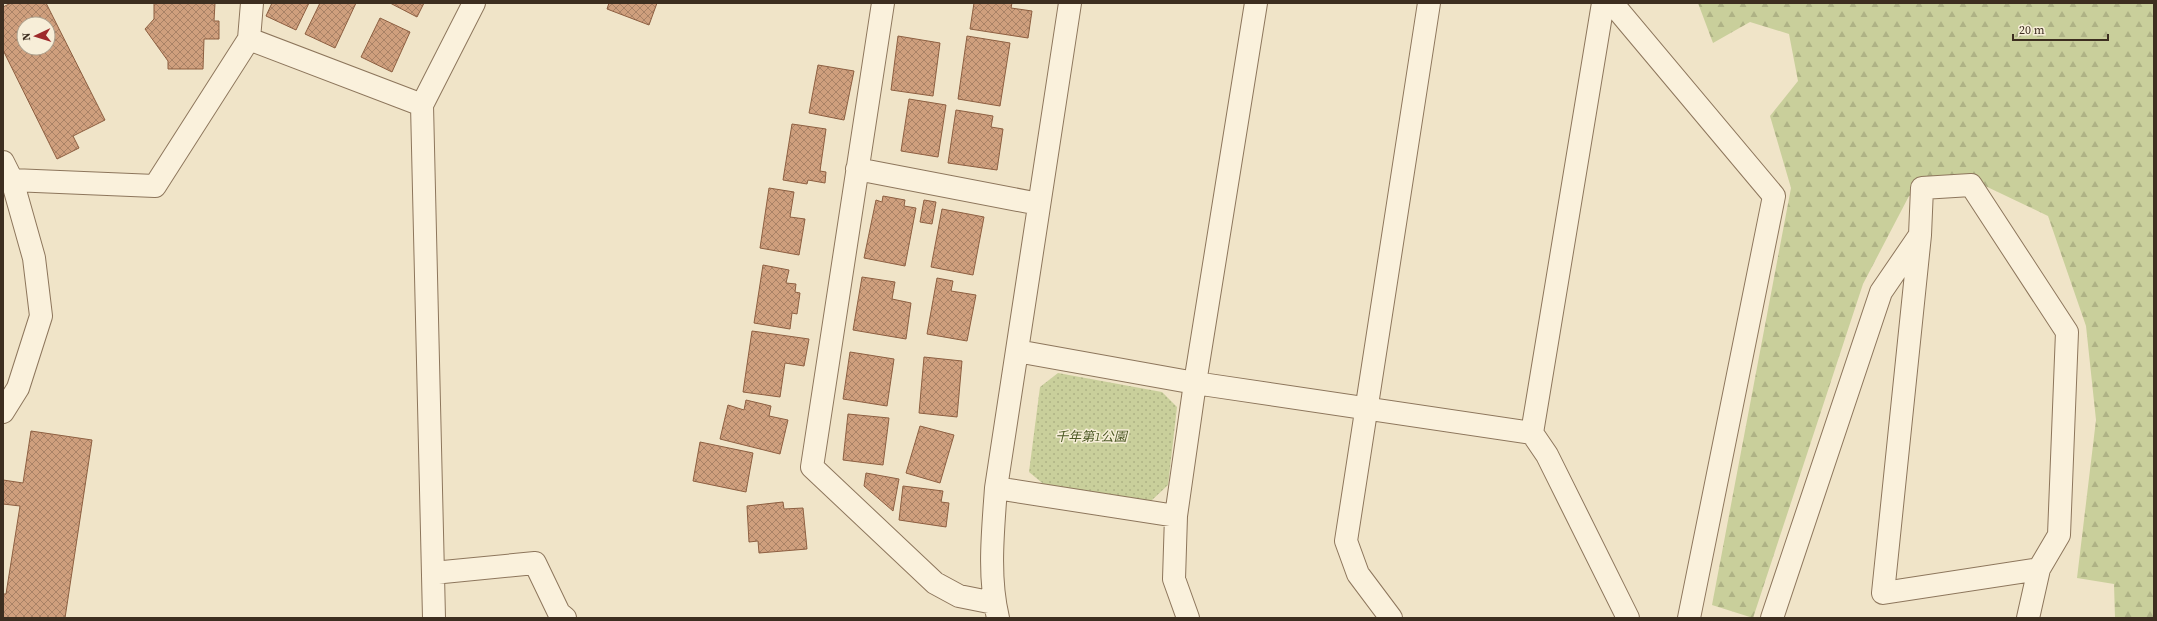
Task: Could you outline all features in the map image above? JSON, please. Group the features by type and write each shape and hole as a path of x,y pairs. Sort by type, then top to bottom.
{"street":[{"path":"3,412 18,388 41,316 34,258 8,171 155,186 249,39 252,3"},
{"path":"434,618 422,105 474,3"},
{"path":"883,3 812,467 935,583 959,596 996,610 992,542 996,488 1070,3"},
{"path":"1188,618 1174,579 1176,516 1195,383 1256,3"},
{"path":"1391,618 1358,574 1346,541 1429,3"},
{"path":"1603,3 1532,433 1547,455 1628,618"},
{"path":"1612,3 1774,196 1689,618"},
{"path":"249,39 422,105"},
{"path":"857,169 1039,204"},
{"path":"2028,618 2039,568 2059,535 2067,332 1971,185 1922,188 1920,235 1883,593 2039,568"},
{"path":"1772,618 1882,292 1920,235"},
{"path":"1017,351 1195,383 1367,407 1532,433"},
{"path":"996,488 1176,516"},
{"path":"433,572 535,563 559,613 564,618"}],"green space":[{"path":"1698,3 2154,3 2154,618 2115,618 2114,584 2077,578 2096,420 2086,326 2048,216 1960,174 1909,196 1863,284 1753,618 1712,605 1791,188 1770,116 1798,81 1789,34 1750,22 1713,43"},
{"name":"千年第1公園","path":"1058,373 1162,392 1177,407 1168,485 1151,501 1047,487 1029,472 1040,387"}],"building":[{"path":"11,3 46,3 53,16 16,16 16,56 56,56 56,23 105,120 73,136 79,148 57,159 3,50 3,7"},
{"path":"154,3 215,3 214,21 219,21 219,39 204,39 203,69 168,69 168,61 145,29 154,19"},
{"path":"272,3 309,3 296,30 266,16"},
{"path":"320,3 356,3 335,48 305,34"},
{"path":"390,3 424,3 417,17"},
{"path":"609,3 657,3 649,25 607,9"},
{"path":"974,3 1012,3 1011,8 1032,11 1028,38 970,29"},
{"path":"380,18 410,32 392,72 361,57"},
{"path":"898,36 940,43 933,96 891,90"},
{"path":"967,36 1010,43 1000,106 958,99"},
{"path":"818,65 854,71 844,120 809,113"},
{"path":"909,99 946,105 938,157 901,151"},
{"path":"956,110 993,116 991,127 1003,129 997,170 948,163"},
{"path":"792,124 826,129 820,171 826,172 825,183 808,180 807,184 783,180"},
{"path":"769,188 794,192 790,217 805,219 799,255 760,248"},
{"path":"883,196 905,200 904,206 916,208 905,266 864,258 876,200 882,202"},
{"path":"924,200 936,202 932,224 920,222"},
{"path":"942,209 984,217 973,275 931,267"},
{"path":"763,265 789,270 786,283 796,284 795,292 800,293 797,314 792,313 790,329 754,323"},
{"path":"862,277 895,282 892,299 911,303 906,339 853,330"},
{"path":"937,278 953,281 951,291 976,295 967,341 927,334"},
{"path":"752,331 809,339 804,366 785,363 780,397 743,392"},
{"path":"850,352 894,359 887,406 843,399"},
{"path":"924,357 962,361 957,417 919,413"},
{"path":"746,400 771,406 769,416 788,420 780,454 720,439 728,405 744,410"},
{"path":"848,414 889,418 883,465 843,460"},
{"path":"920,426 954,435 940,483 906,473"},
{"path":"31,431 92,440 65,618 3,618 3,594 6,594 20,506 3,504 3,480 23,483"},
{"path":"700,442 753,453 746,492 693,481"},
{"path":"866,473 899,479 893,511 864,486"},
{"path":"903,486 943,491 941,502 949,503 946,527 899,520"},
{"path":"783,502 784,509 803,508 807,549 759,553 758,541 749,542 747,506"}]}
